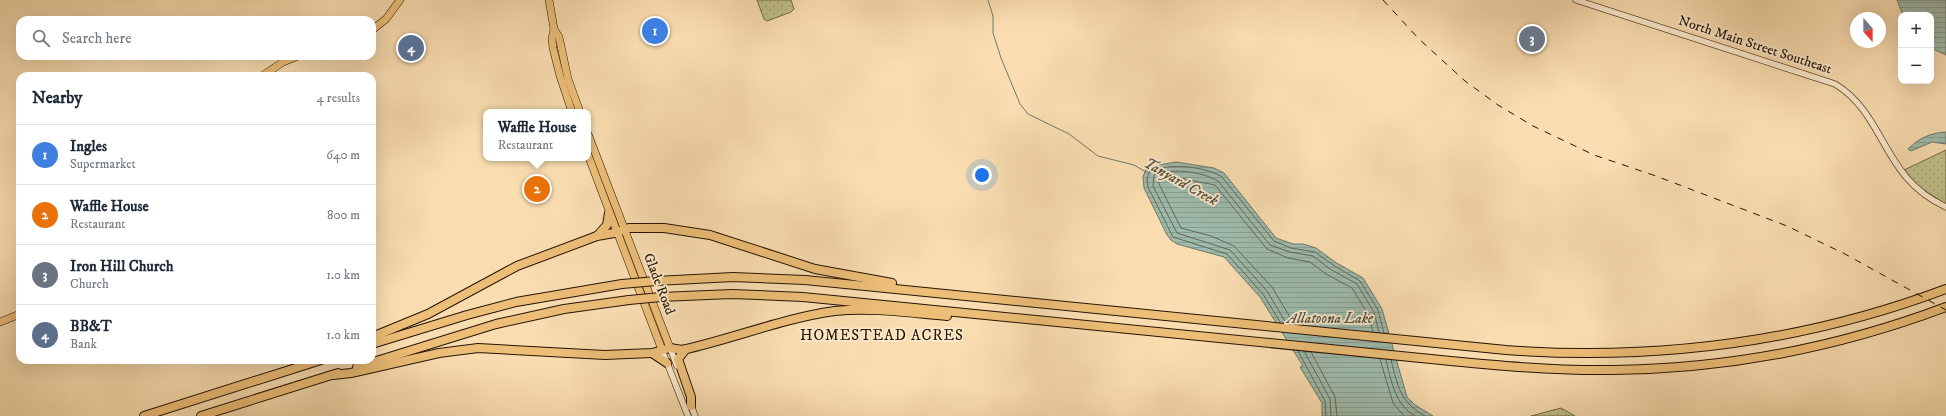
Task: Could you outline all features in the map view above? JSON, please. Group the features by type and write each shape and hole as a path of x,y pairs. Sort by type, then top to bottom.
{"highway":[{"path":"597,236 607,225 609,213"},
{"path":"376,335 428,314 505,271 597,236 620,231 664,228 703,233 734,241 810,267 922,291"},
{"path":"376,343 467,315 516,302 622,284 733,277 773,278 922,291 1506,350 1613,354 1718,346 1799,333 1879,312 1946,289"},
{"path":"376,362 496,324 564,309 661,297 726,294 803,297 1525,368 1613,370 1708,364 1785,353 1876,330 1946,307"},
{"path":"333,375 351,373 439,353 478,348 591,354 652,353 666,349 686,349 809,316 837,311 869,311 965,317 1004,316"},
{"path":"686,349 678,359 691,397 691,406"},
{"path":"652,353 668,367"},
{"path":"144,416 308,364"},
{"path":"201,416 368,364"}],"main road":[{"path":"376,27 386,19 400,0"},
{"path":"549,0 554,30 552,39 555,55 571,109"},
{"path":"554,30 559,37 568,79 579,109"},
{"path":"268,72 288,60"},
{"path":"591,142 620,231"},
{"path":"590,161 609,213 620,231"},
{"name":"Glade Road","path":"620,231 656,336 666,349"},
{"name":"Glade Road","path":"620,231 666,349"},
{"path":"0,322 16,316"}],"street":[{"name":"North Main Street Southeast","path":"1576,0 1836,84 1863,108 1907,178 1921,192 1946,207"},
{"path":"666,349 668,367 687,416"},
{"path":"666,349 695,416"}],"green space":[{"path":"757,0 791,0 794,9 791,12 767,21 764,19"},
{"path":"1946,150 1946,204 1920,188 1904,170"},
{"path":"1561,408 1575,416 1531,416"}],"water":[{"path":"1897,0 1946,0 1946,55 1934,49 1934,12 1902,12"},
{"path":"1946,132 1946,144 1932,142 1911,151 1908,149 1925,137"},
{"name":"Allatoona Lake","path":"1176,162 1214,168 1224,173 1276,238 1293,244 1303,244 1316,248 1335,262 1363,278 1382,309 1407,397 1415,405 1433,416 1322,416 1322,403 1300,367 1303,366 1260,297 1224,257 1177,244 1167,235 1144,188 1143,177 1147,167"}],"waterway":[{"name":"Tanyard Creek","path":"988,0 993,16 993,33 1001,58 1020,104 1028,114 1069,134 1098,156 1134,165 1146,172"}],"railway":[{"path":"1383,0 1419,39 1465,81 1498,105 1533,126 1594,155 1656,176 1787,226 1845,254 1946,310"}],"place":[{"name":"Ingles","path":"655,31"},
{"name":"Iron Hill Church","path":"1532,39"},
{"name":"BB&T","path":"411,48"},
{"name":"Waffle House","path":"537,189"}],"district":[{"name":"HOMESTEAD ACRES","path":"882,335"}]}
